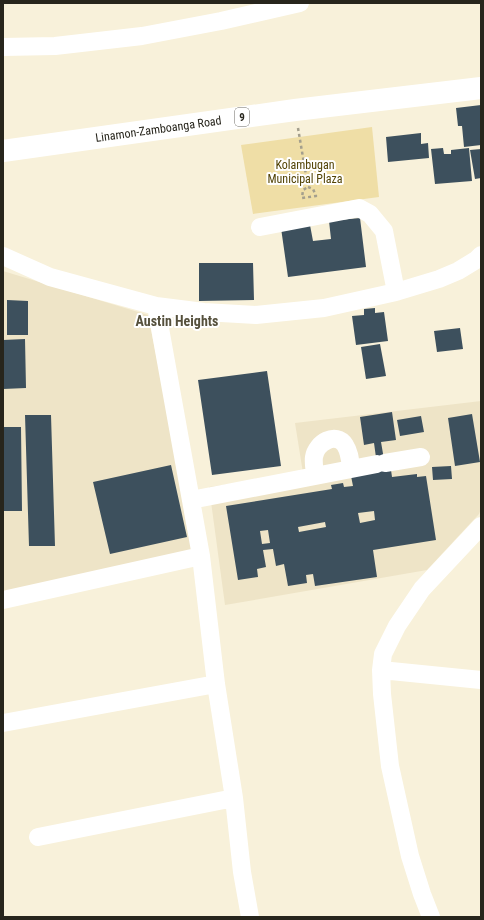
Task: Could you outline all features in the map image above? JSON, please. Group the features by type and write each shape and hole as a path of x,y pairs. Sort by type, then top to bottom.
{"highway":[{"name":"Linamon-Zamboanga Road","path":"3,151 295,110 481,88"}],"street":[{"path":"3,47 55,46 142,36 221,21 300,3"},
{"path":"260,227 359,208 370,214 384,231 396,292"},
{"path":"3,256 50,277 156,306 204,312 256,315 324,308 396,292 439,279 458,271 476,260 481,254"},
{"path":"156,306 201,556 216,684 234,798 242,872 250,917"},
{"path":"315,476 314,457 318,446 325,440 337,440 344,444 350,454 351,469"},
{"path":"191,500 351,469 421,458"},
{"path":"431,917 410,856 390,766 382,694 381,670 383,654 397,626 422,590 481,526"},
{"path":"3,600 201,556"},
{"path":"381,670 481,680"},
{"path":"3,723 216,684"},
{"path":"38,837 234,798"}],"path":[{"path":"295,110 308,187"},
{"path":"308,187 313,189 316,196 302,198 303,190 308,187"}],"shaded area":[{"path":"3,271 148,315 196,552 3,594"},
{"path":"481,401 481,509 479,514 427,570 225,605 209,487 303,473 295,423"}],"green space":[{"name":"Kolambugan Municipal Plaza","path":"372,127 379,197 253,214 241,145"}],"building":[{"path":"481,105 481,145 464,147 462,126 458,126 456,108"},
{"path":"421,133 421,144 428,143 429,158 388,162 386,137"},
{"path":"443,148 444,154 451,154 451,150 469,148 472,181 435,184 431,149"},
{"path":"481,149 481,178 475,179 470,150"},
{"path":"360,218 366,267 288,277 281,228 310,225 313,241 331,239 329,221"},
{"path":"199,263 253,263 254,300 199,301"},
{"path":"7,300 28,301 28,335 7,335"},
{"path":"375,308 375,313 384,312 388,341 356,345 352,316 364,315 364,309"},
{"path":"460,328 463,349 437,352 434,331"},
{"path":"25,339 26,388 3,389 3,340"},
{"path":"380,344 386,376 366,379 361,347"},
{"path":"267,371 281,466 212,475 198,380"},
{"path":"392,412 396,440 381,442 386,471 391,470 392,477 417,474 417,477 426,476 436,540 373,550 377,577 315,586 313,574 306,575 307,583 288,586 284,564 276,566 273,549 263,550 266,567 257,569 258,577 238,580 226,506 332,489 331,485 343,483 344,487 353,486 351,476 378,472 374,443 364,445 360,417","holes":["374,511 375,520 360,523 358,513","325,522 326,527 299,532 298,527","268,530 270,543 262,544 260,531"]},
{"path":"472,414 480,462 455,466 448,418"},
{"path":"25,415 51,415 55,546 29,546"},
{"path":"421,416 424,432 400,436 397,420"},
{"path":"3,427 21,427 22,511 3,511"},
{"path":"171,465 187,537 110,554 93,482"},
{"path":"451,466 452,479 433,480 432,467"}],"district":[{"name":"Austin Heights","path":"177,321"}]}
